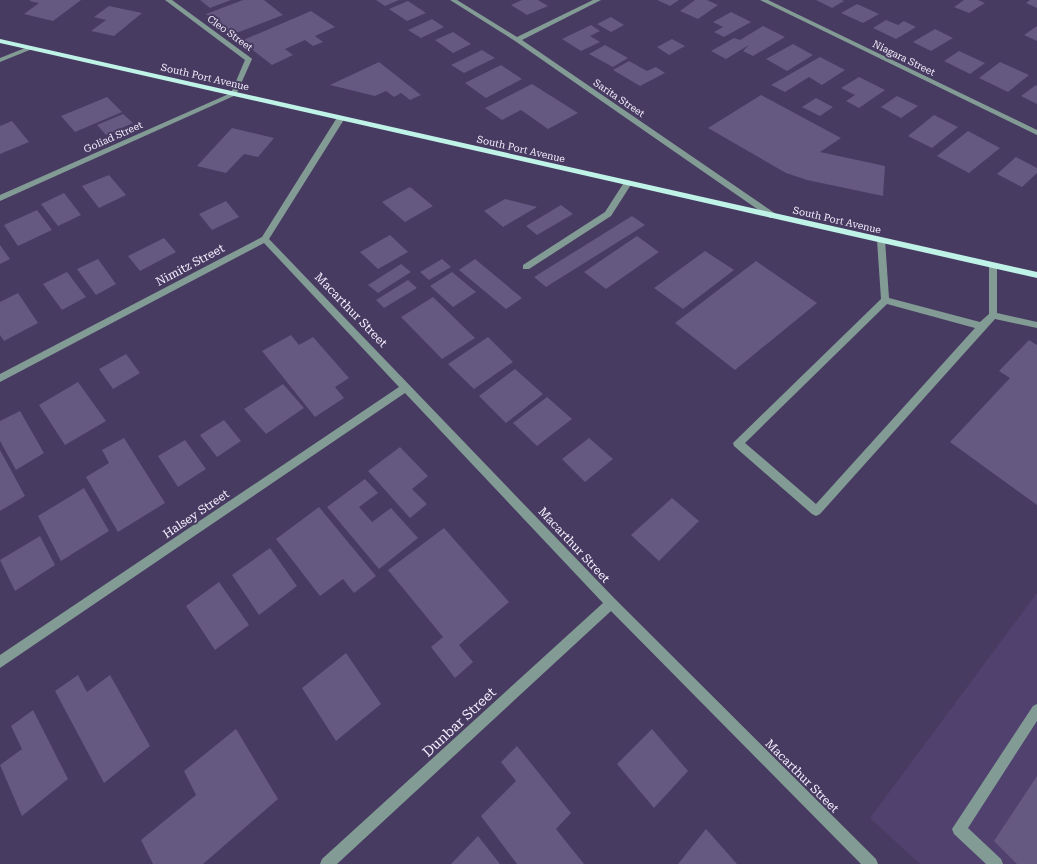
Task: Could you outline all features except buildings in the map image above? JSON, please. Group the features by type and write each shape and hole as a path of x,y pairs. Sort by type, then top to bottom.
{"main road":[{"name":"South Port Avenue","path":"0,41 1037,276"}],"street":[{"name":"Cleo Street","path":"168,0 249,59 234,94"},
{"name":"Sarita Street","path":"452,0 517,40 773,216"},
{"path":"517,40 598,0"},
{"name":"Niagara Street","path":"763,0 1037,133"},
{"path":"0,60 30,48"},
{"name":"Goliad Street","path":"0,198 234,94"},
{"path":"264,239 340,118"},
{"path":"526,267 608,214 628,183"},
{"name":"Nimitz Street","path":"0,378 264,239"},
{"name":"Macarthur Street","path":"264,239 611,603 871,864"},
{"path":"881,240 885,300 738,443 816,511 992,315 993,266"},
{"path":"885,300 982,326"},
{"path":"992,315 1037,326"},
{"name":"Halsey Street","path":"0,662 406,387"},
{"name":"Dunbar Street","path":"327,864 611,603"},
{"path":"996,864 959,829 1037,710"}],"shaded area":[{"path":"1037,593 1037,864 920,864 870,818"}]}
